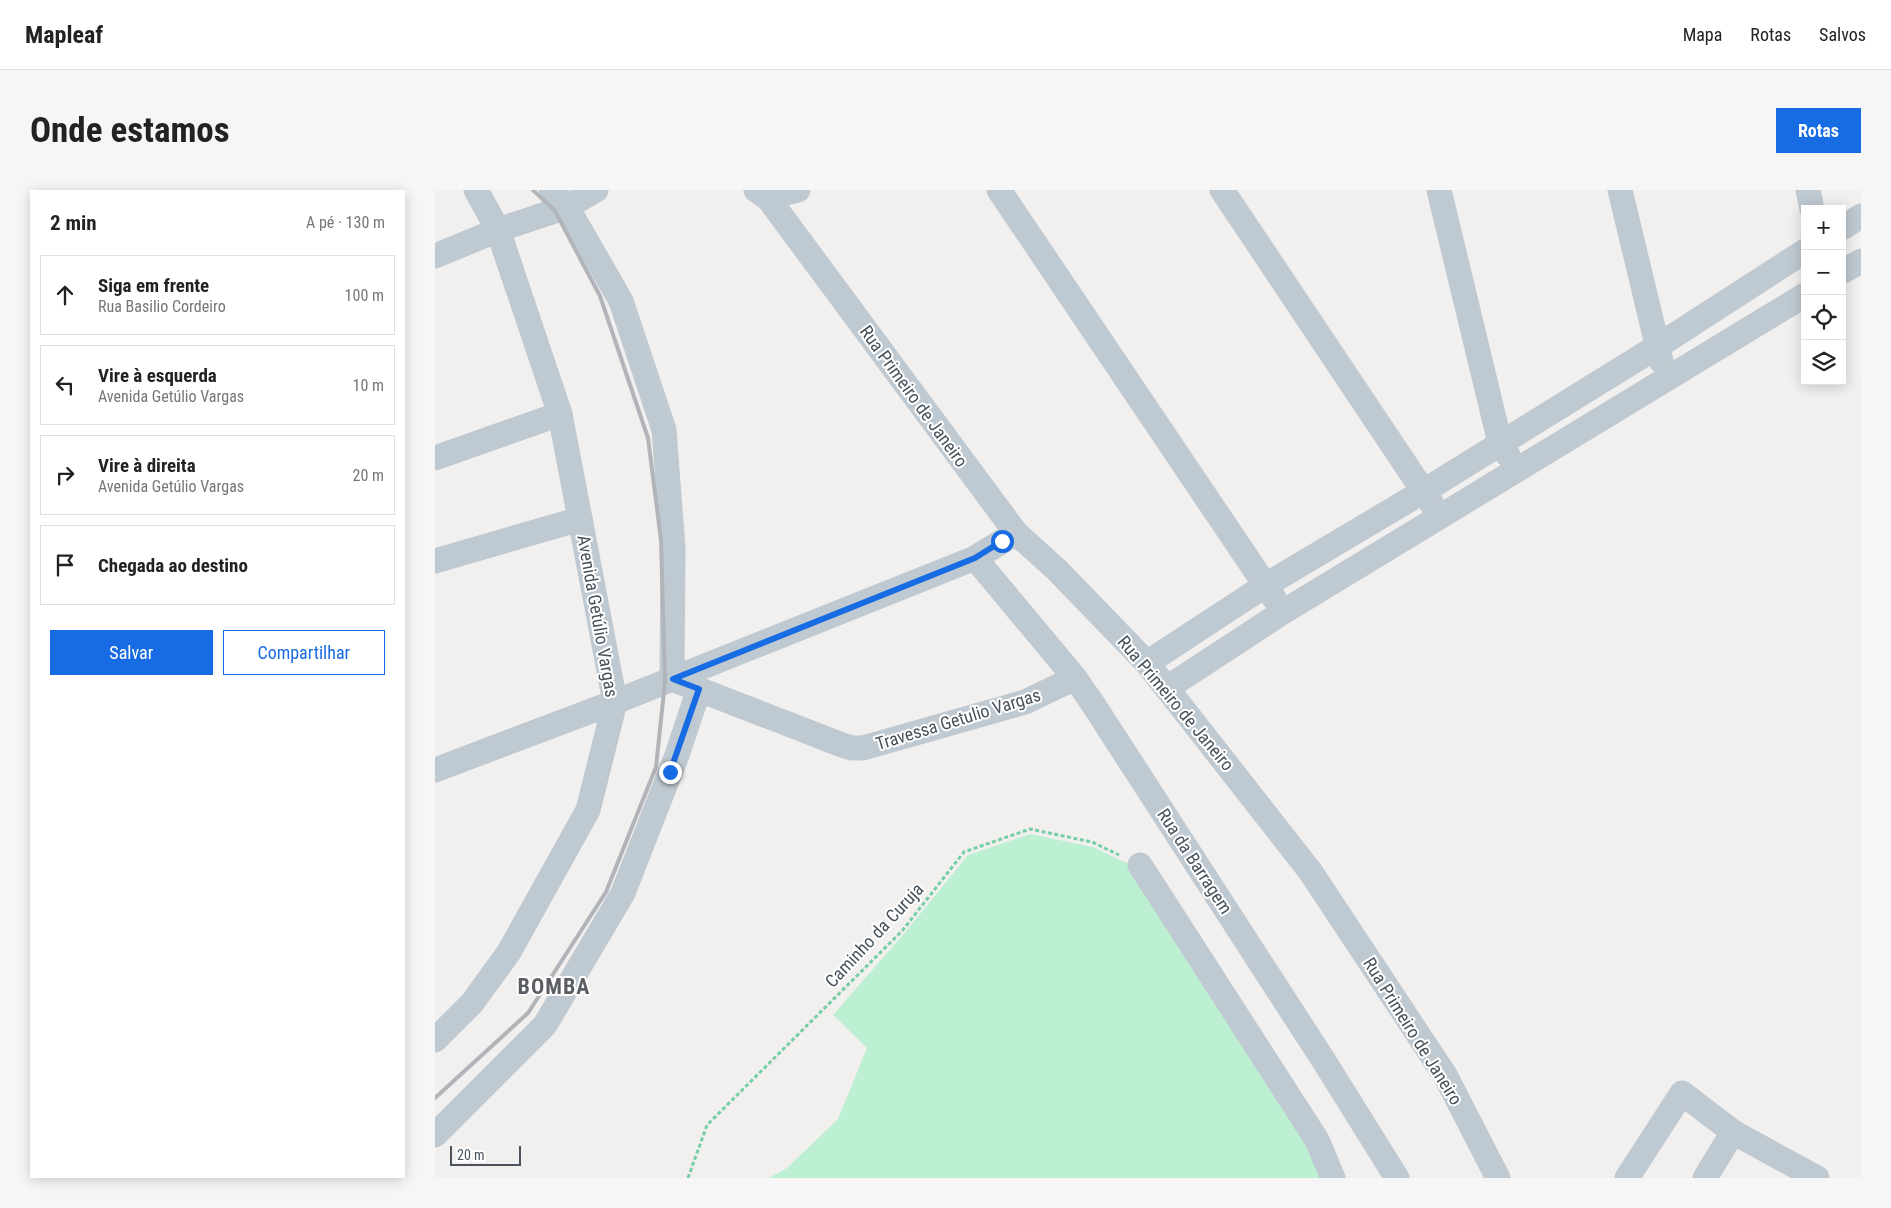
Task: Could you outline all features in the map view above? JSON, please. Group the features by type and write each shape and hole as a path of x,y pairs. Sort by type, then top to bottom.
{"street":[{"name":"Avenida Getúlio Vargas","path":"435,1040 472,1003 509,952 588,810 615,702 560,414 498,230 476,190"},
{"path":"435,256 498,230 559,198 596,190"},
{"path":"762,194 798,190"},
{"path":"999,190 1283,612"},
{"path":"1222,190 1441,517"},
{"path":"1439,190 1500,443 1517,470"},
{"path":"1620,190 1665,381"},
{"path":"1808,190 1812,205"},
{"name":"Rua Primeiro de Janeiro","path":"762,194 1016,533 1057,570 1147,663 1310,871 1445,1075 1499,1178"},
{"path":"559,198 621,300 663,430 673,548 673,679"},
{"path":"1846,225 1861,216"},
{"path":"1147,663 1266,585 1658,346 1801,254"},
{"path":"1846,270 1861,261"},
{"path":"1167,688 1283,612 1801,297"},
{"path":"435,458 560,414"},
{"path":"435,561 580,519"},
{"path":"435,770 615,702 975,558 1016,533"},
{"name":"Rua da Barragem","path":"975,558 1075,678 1314,1045 1397,1178"},
{"name":"Travessa Getulio Vargas","path":"699,689 842,745 852,748 863,748 1025,702 1075,678"},
{"path":"435,1135 545,1026 623,893 677,755 699,689 673,679"},
{"path":"1140,865 1317,1140 1333,1178"},
{"path":"1627,1178 1682,1093 1733,1132 1815,1178"},
{"path":"1705,1178 1733,1132"}],"path":[{"name":"Caminho da Curuja","path":"688,1178 707,1125 901,930 964,852 1030,828 1092,842 1140,865"}],"green space":[{"path":"1030,834 1093,847 1137,868 1326,1178 769,1178 787,1168 838,1119 867,1048 833,1015 907,930 968,855"}],"railway":[{"path":"435,1098 528,1013 606,892 656,767 665,682 661,540 648,438 600,296 555,211 533,190"}],"district":[{"name":"BOMBA","path":"554,986"}],"route":[{"path":"670,772 699,689 673,679 975,558 1002,541"}]}
